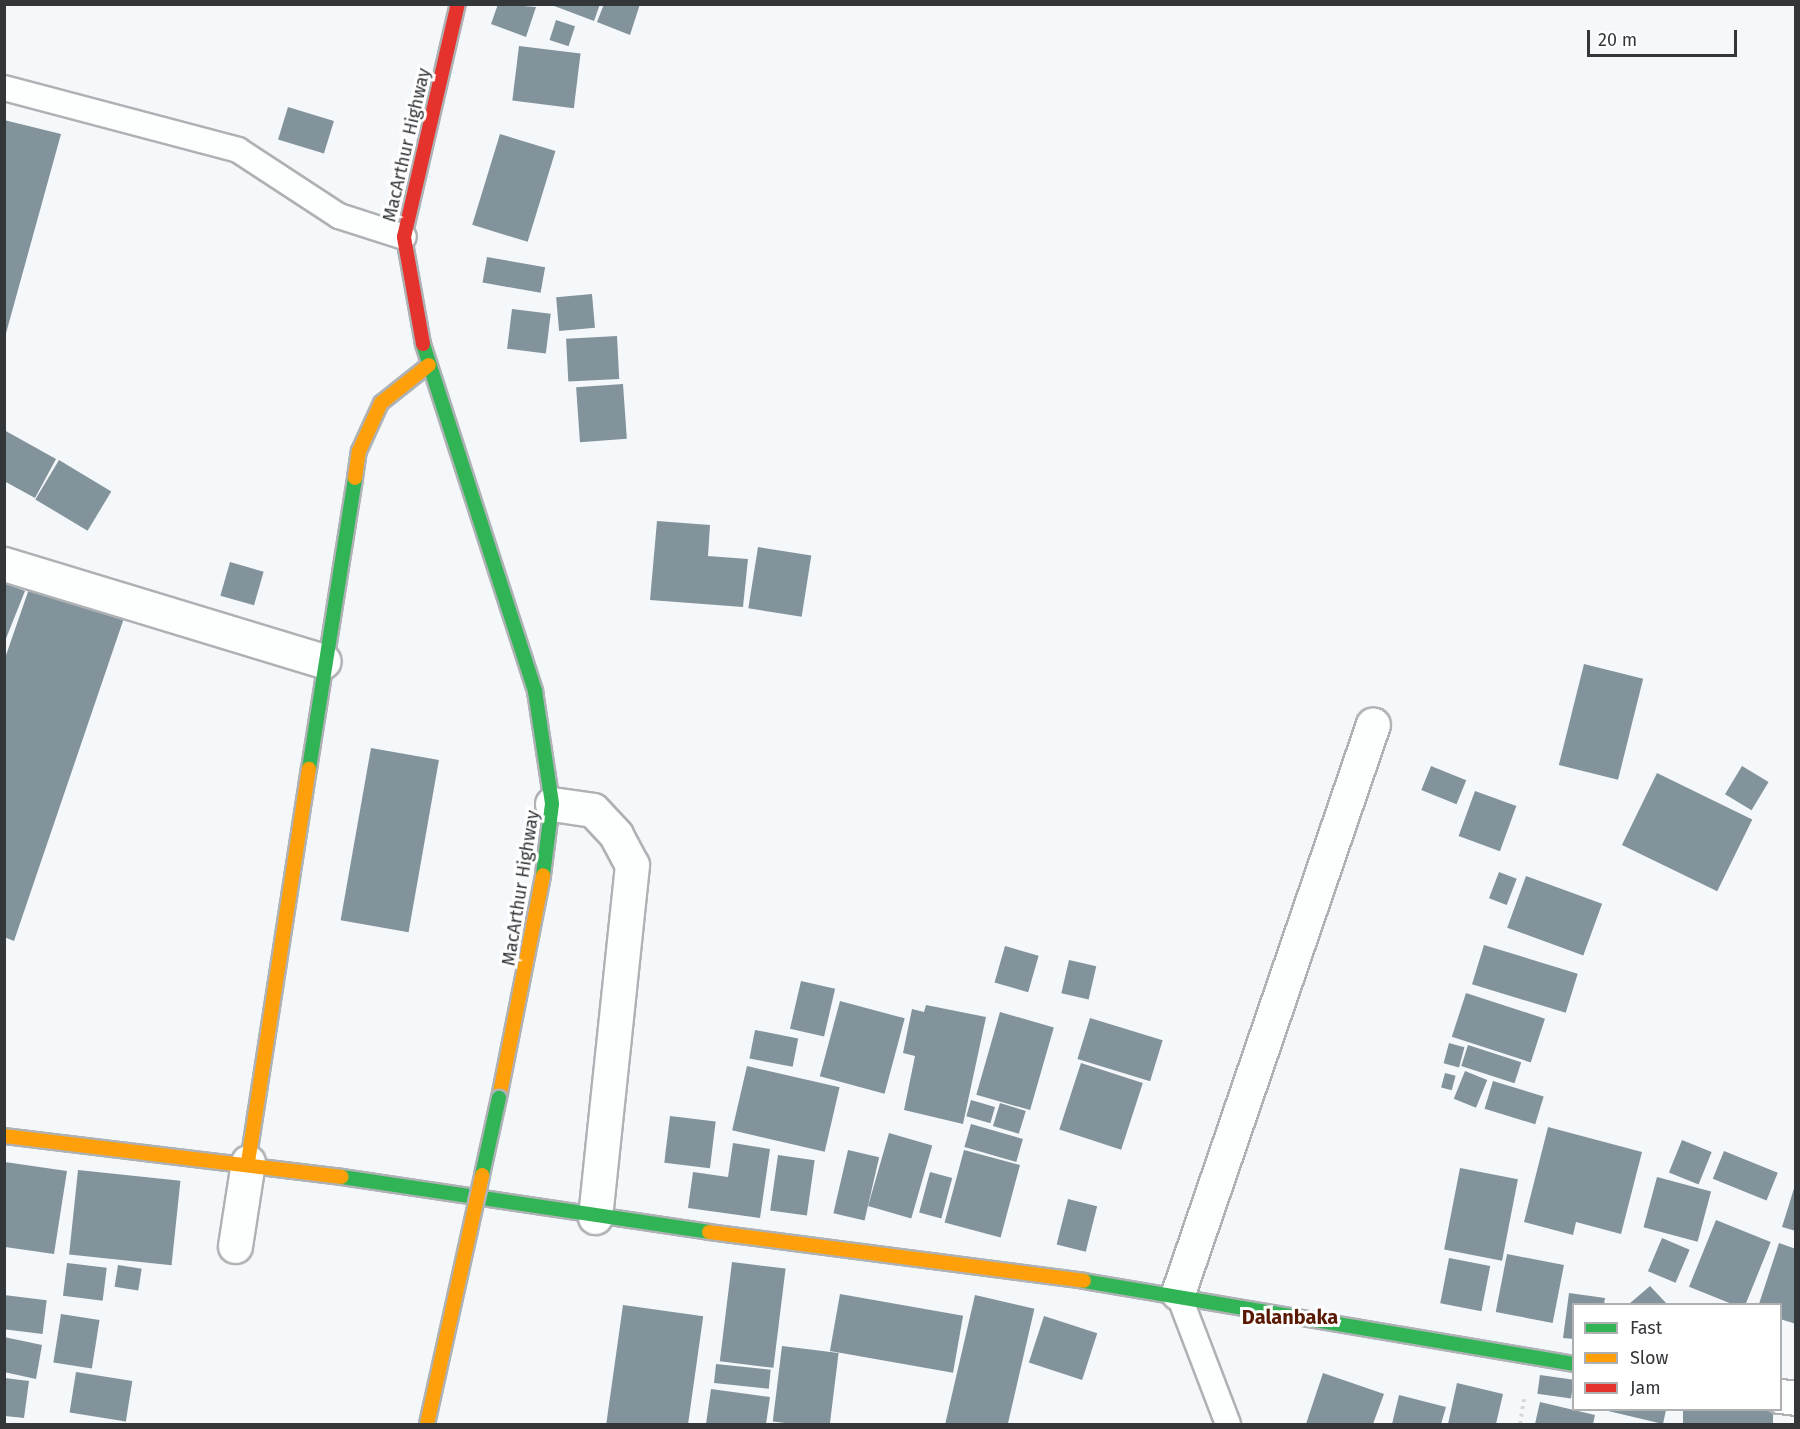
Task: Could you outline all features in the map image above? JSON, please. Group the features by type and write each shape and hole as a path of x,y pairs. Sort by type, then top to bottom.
{"main road":[{"name":"MacArthur Highway","path":"427,1425 537,924 552,804 535,691 429,364 413,306 405,237 459,4"},
{"path":"248,1162 324,661 359,452 381,403 429,364"},
{"path":"4,1136 248,1162 595,1217 1178,1293 1572,1364"}],"street":[{"path":"4,564 324,661"},
{"path":"1178,1293 1373,724"},
{"path":"552,804 593,810 616,835 632,865 595,1217"},
{"path":"235,1246 248,1162"}],"lane":[{"path":"4,88 238,150 339,216 405,237"},
{"path":"1178,1293 1228,1425"}],"building":[{"path":"498,4 536,7 526,37 491,24"},
{"path":"549,4 600,4 594,21"},
{"path":"604,4 640,4 630,35 597,22"},
{"path":"556,20 575,26 569,46 550,40"},
{"path":"519,46 581,54 574,108 512,101"},
{"path":"288,107 334,121 324,154 278,140"},
{"path":"4,120 61,134 5,337 4,337"},
{"path":"500,134 555,151 528,242 472,225"},
{"path":"487,257 545,267 541,293 482,283"},
{"path":"592,294 595,328 559,331 556,297"},
{"path":"512,309 551,314 546,353 507,349"},
{"path":"617,336 619,379 568,382 566,339"},
{"path":"623,384 627,439 580,442 576,387"},
{"path":"4,430 56,459 35,498 4,481"},
{"path":"59,460 111,491 88,531 35,499"},
{"path":"657,521 710,525 708,556 748,559 743,607 650,600"},
{"path":"758,547 811,555 802,617 748,608"},
{"path":"230,562 264,572 254,605 220,596"},
{"path":"4,583 25,591 5,641 4,641"},
{"path":"30,586 124,618 14,941 4,937 4,661"},
{"path":"1584,664 1643,679 1618,780 1559,765"},
{"path":"371,748 439,760 409,932 341,920"},
{"path":"1431,766 1466,780 1456,804 1421,790"},
{"path":"1742,766 1769,782 1752,810 1725,794"},
{"path":"1657,773 1752,819 1717,891 1622,845"},
{"path":"1475,791 1516,806 1500,851 1459,836"},
{"path":"1499,872 1517,879 1507,905 1489,898"},
{"path":"1526,876 1602,904 1583,955 1507,928"},
{"path":"1484,945 1578,974 1566,1013 1472,984"},
{"path":"1005,946 1039,956 1028,992 995,983"},
{"path":"1069,960 1096,966 1089,999 1061,993"},
{"path":"801,981 835,989 824,1037 790,1029"},
{"path":"1466,993 1545,1019 1531,1062 1452,1037"},
{"path":"840,1001 905,1018 885,1094 820,1076"},
{"path":"926,1005 986,1017 963,1124 904,1110 915,1056 903,1053 912,1009 924,1012"},
{"path":"1000,1012 1054,1027 1030,1110 976,1095"},
{"path":"1090,1018 1163,1040 1150,1081 1077,1059"},
{"path":"755,1030 798,1038 793,1067 749,1058"},
{"path":"1449,1043 1464,1047 1459,1067 1444,1063"},
{"path":"1468,1045 1521,1062 1514,1083 1461,1066"},
{"path":"1081,1063 1143,1083 1121,1150 1059,1130"},
{"path":"747,1066 840,1087 825,1152 732,1130"},
{"path":"1465,1071 1487,1080 1476,1108 1454,1099"},
{"path":"1445,1073 1456,1076 1452,1090 1441,1087"},
{"path":"1493,1081 1544,1096 1535,1124 1485,1109"},
{"path":"971,1100 995,1107 990,1123 966,1116"},
{"path":"1000,1103 1026,1111 1019,1134 993,1126"},
{"path":"670,1116 716,1122 710,1168 664,1163"},
{"path":"971,1124 1023,1139 1016,1162 964,1147"},
{"path":"1548,1127 1642,1152 1621,1234 1576,1222 1573,1235 1524,1222"},
{"path":"889,1133 932,1145 911,1218 868,1206"},
{"path":"1682,1140 1712,1152 1699,1184 1669,1172"},
{"path":"733,1143 770,1149 760,1218 688,1208 693,1172 728,1177"},
{"path":"848,1150 879,1157 865,1221 833,1213"},
{"path":"964,1150 1020,1165 1001,1237 945,1222"},
{"path":"1724,1151 1778,1173 1767,1201 1713,1179"},
{"path":"778,1155 815,1160 807,1216 770,1210"},
{"path":"5,1162 67,1171 54,1254 5,1247"},
{"path":"1460,1168 1518,1179 1502,1261 1444,1249"},
{"path":"78,1170 180,1181 172,1265 69,1255"},
{"path":"930,1172 952,1178 941,1219 919,1213"},
{"path":"1657,1177 1711,1191 1698,1242 1644,1227"},
{"path":"1796,1182 1796,1231 1782,1227"},
{"path":"1068,1199 1097,1206 1086,1252 1057,1245"},
{"path":"1716,1220 1771,1242 1746,1303 1729,1303 1689,1287"},
{"path":"1662,1238 1690,1250 1676,1283 1648,1271"},
{"path":"1779,1243 1796,1249 1796,1324 1782,1320 1782,1303 1759,1303"},
{"path":"1507,1254 1564,1265 1553,1323 1496,1312"},
{"path":"1449,1258 1490,1266 1481,1311 1440,1303"},
{"path":"732,1262 786,1269 773,1368 720,1361"},
{"path":"67,1263 107,1268 103,1301 63,1296"},
{"path":"118,1265 142,1269 138,1290 115,1287"},
{"path":"1650,1286 1666,1303 1630,1303"},
{"path":"1569,1293 1605,1298 1604,1303 1572,1303 1572,1339 1563,1338"},
{"path":"840,1294 963,1316 953,1373 830,1351"},
{"path":"4,1295 47,1300 43,1334 4,1329"},
{"path":"975,1295 1034,1309 1008,1424 945,1424"},
{"path":"623,1305 703,1316 688,1424 606,1424"},
{"path":"61,1314 100,1320 92,1368 53,1362"},
{"path":"1044,1316 1097,1333 1082,1380 1029,1363"},
{"path":"4,1337 42,1345 36,1379 4,1372"},
{"path":"782,1346 839,1353 830,1424 773,1421"},
{"path":"716,1364 771,1370 769,1389 714,1383"},
{"path":"76,1372 132,1381 126,1421 70,1412"},
{"path":"1323,1373 1384,1394 1373,1424 1306,1424"},
{"path":"1540,1375 1572,1379 1571,1399 1537,1394"},
{"path":"5,1378 29,1381 24,1418 5,1416"},
{"path":"1457,1383 1503,1394 1496,1424 1448,1424"},
{"path":"711,1389 770,1397 766,1424 706,1424"},
{"path":"1399,1395 1446,1407 1441,1424 1392,1424"},
{"path":"1540,1402 1595,1415 1593,1424 1535,1424"},
{"path":"1608,1411 1666,1411 1663,1424"},
{"path":"1683,1411 1773,1411 1773,1424 1683,1424"}],"traffic: fast":[{"path":"423,344 535,691 552,804 543,875"},
{"path":"309,769 355,478"},
{"path":"482,1175 499,1098"},
{"path":"342,1177 709,1232"},
{"path":"1084,1281 1572,1364"}],"traffic: slow":[{"path":"355,478 359,451 381,403 429,365"},
{"path":"248,1162 309,769"},
{"path":"499,1098 543,875"},
{"path":"4,1136 342,1177"},
{"path":"427,1424 482,1175"},
{"path":"709,1232 1084,1281"}],"traffic: jam":[{"path":"423,344 404,237 458,4"}],"district":[{"name":"Dalanbaka","path":"1290,1317"}]}
